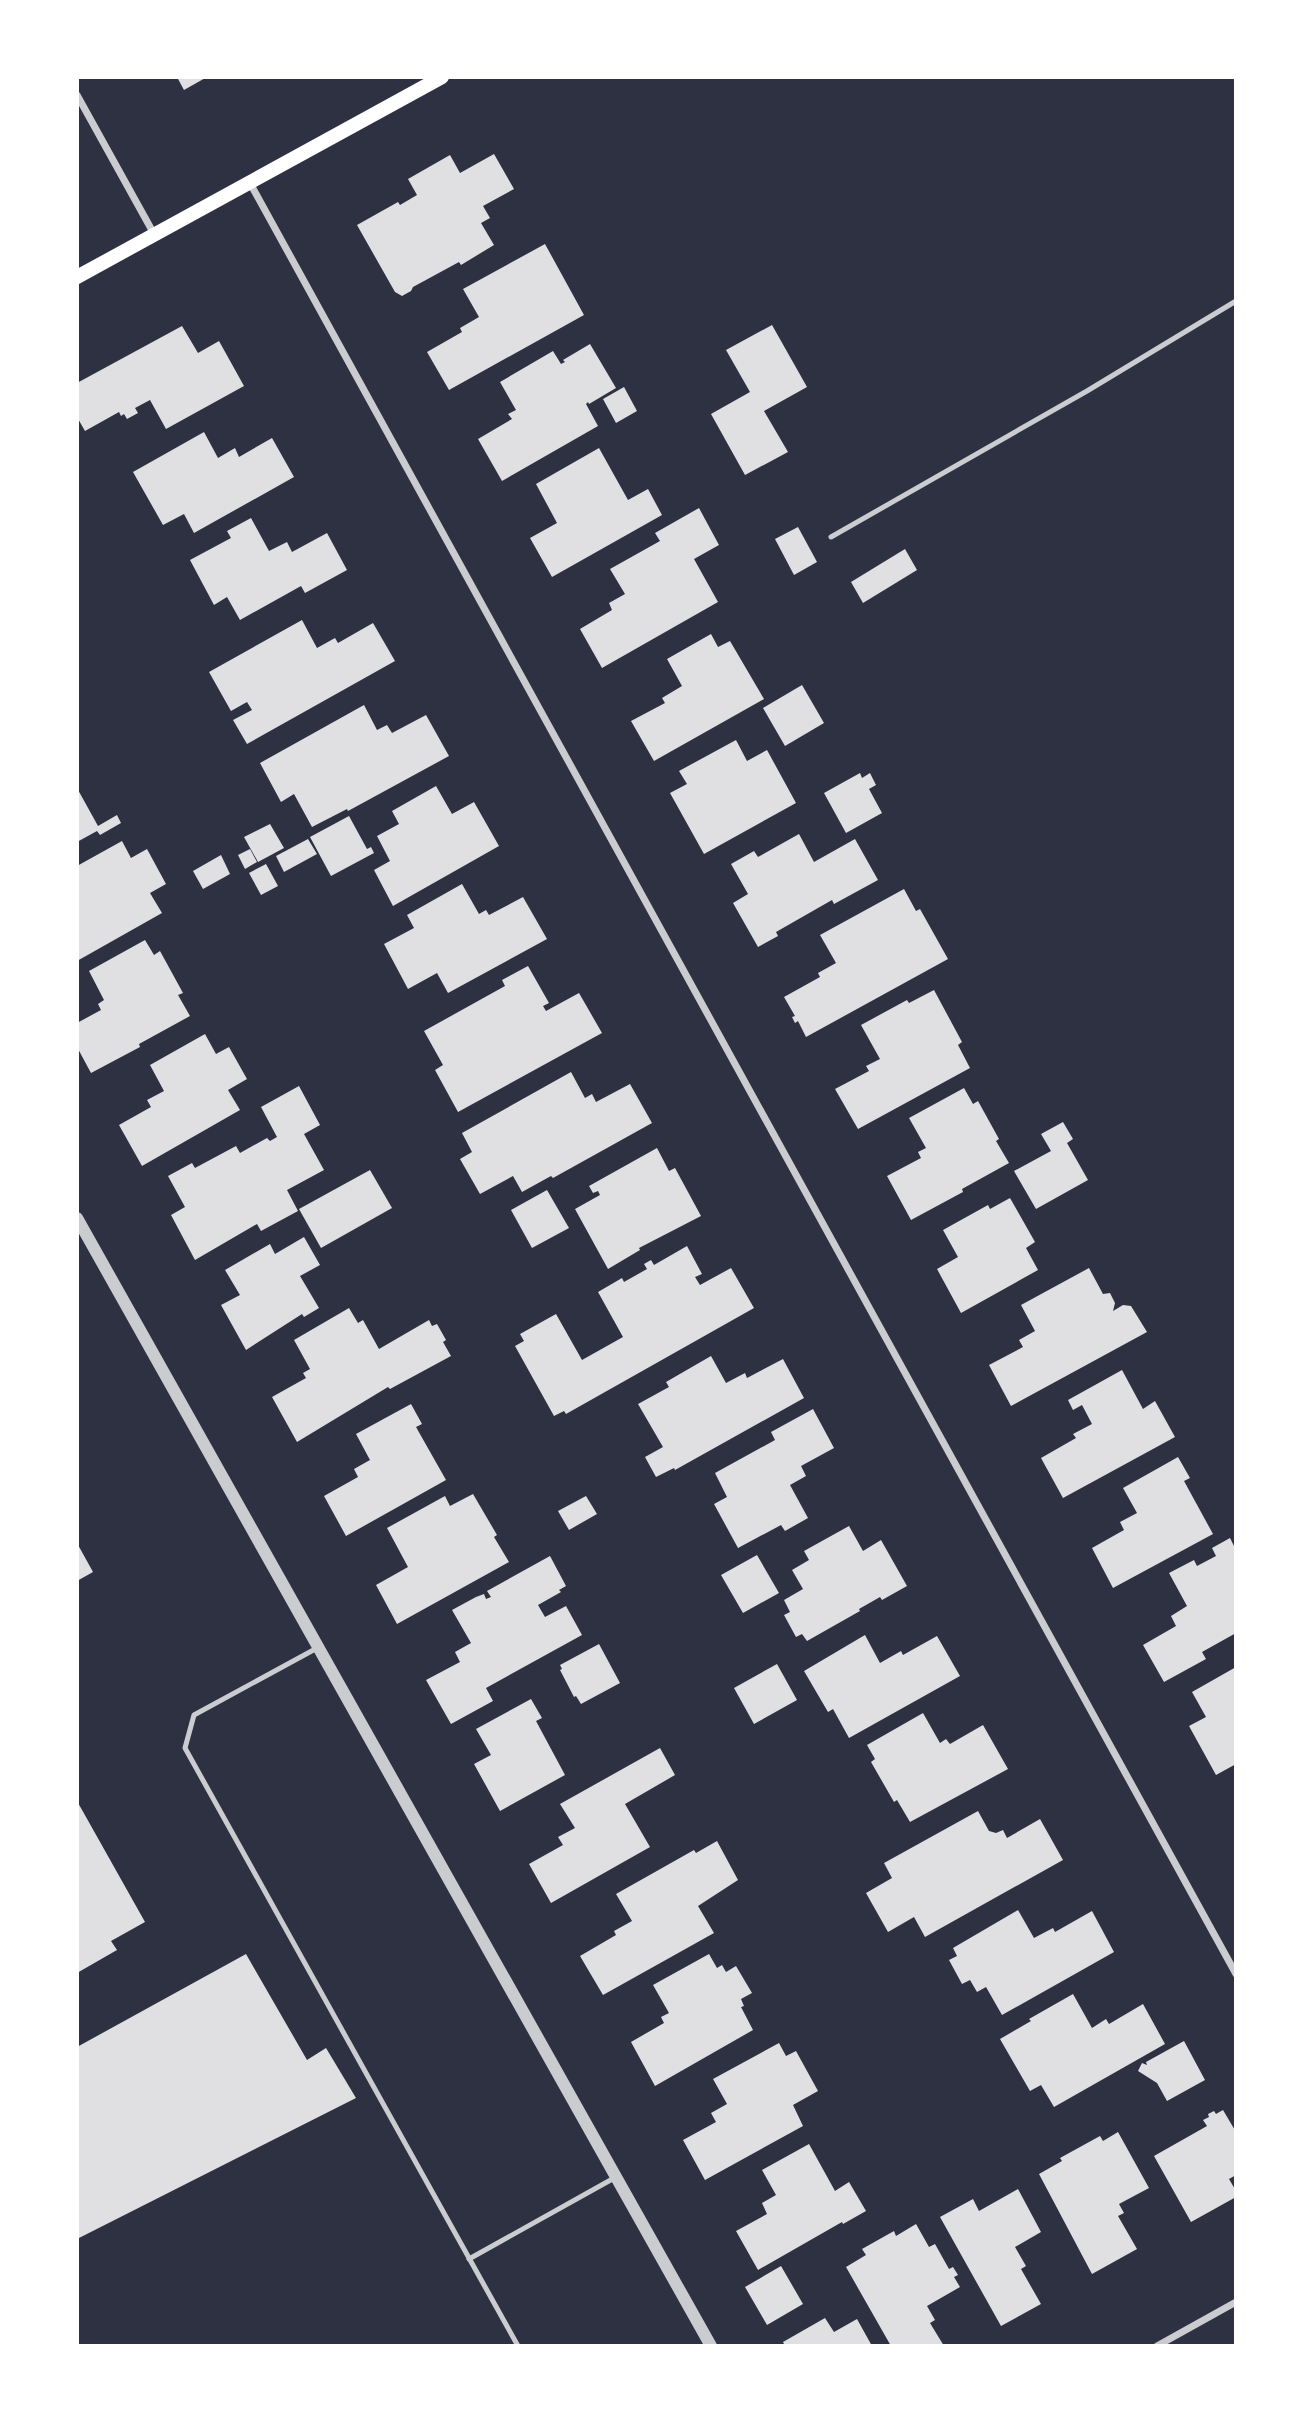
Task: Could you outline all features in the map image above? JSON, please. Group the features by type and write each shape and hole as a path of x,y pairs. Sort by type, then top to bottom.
{"main road":[{"path":"77,277 442,77"}],"street":[{"path":"77,95 154,234"},
{"path":"250,183 1236,1974"},
{"path":"77,1218 711,2346"},
{"path":"1157,2346 1236,2302"}],"lane":[{"path":"831,537 1087,391 1236,302"},
{"path":"319,1647 194,1715 186,1748 518,2346"},
{"path":"469,2259 616,2177"}],"building":[{"path":"177,77 207,77 184,90"},
{"path":"494,154 514,189 483,206 490,218 481,223 494,245 461,265 459,262 413,287 402,296 395,292 357,225 398,202 400,205 417,195 408,179 450,155 460,173"},
{"path":"545,244 584,315 449,390 427,352 462,332 460,328 479,317 463,289"},
{"path":"772,325 807,387 764,411 788,452 745,475 711,414 750,392 726,350"},
{"path":"182,326 198,353 219,341 244,386 166,429 150,400 135,408 138,413 127,419 119,412 85,431 77,417 77,383"},
{"path":"590,344 616,388 586,404 598,426 502,481 478,439 512,419 508,414 516,410 500,382 553,351 561,364 565,362 563,360"},
{"path":"624,387 637,411 616,423 603,399"},
{"path":"204,432 218,458 235,448 239,457 272,438 294,477 194,533 184,514 163,525 133,472"},
{"path":"599,448 628,500 648,489 662,515 552,577 530,538 557,523 536,484"},
{"path":"699,508 719,545 694,559 718,602 602,668 580,629 612,610 609,603 625,594 610,569 660,541 655,533"},
{"path":"251,518 269,551 287,542 292,552 327,533 347,570 305,593 301,586 240,620 227,597 214,605 190,560 231,538 227,531"},
{"path":"798,527 817,562 794,575 775,539"},
{"path":"905,549 917,570 863,603 851,582"},
{"path":"302,620 317,648 335,638 338,643 373,623 395,661 247,744 233,720 252,710 247,702 231,711 209,672"},
{"path":"711,634 718,647 730,641 764,699 654,761 631,721 665,703 662,698 682,686 667,659"},
{"path":"802,685 824,723 785,746 763,708"},
{"path":"364,705 377,730 387,725 392,733 426,715 449,756 348,811 347,809 312,827 294,794 281,802 260,763"},
{"path":"736,740 747,761 767,750 796,803 704,854 670,793 687,784 679,771"},
{"path":"860,773 862,778 870,773 876,785 869,789 882,813 846,833 824,793"},
{"path":"436,786 452,814 474,802 499,846 393,906 374,870 390,861 377,836 399,824 392,811"},
{"path":"77,788 98,826 117,815 121,823 100,835 97,831 77,842"},
{"path":"349,816 367,849 371,847 374,853 331,876 310,837"},
{"path":"270,824 284,848 258,862 244,837"},
{"path":"799,834 814,862 855,839 878,880 834,904 832,900 776,932 778,936 758,947 733,903 748,894 731,864 754,851 758,857"},
{"path":"308,839 317,854 284,872 276,856"},
{"path":"122,841 131,858 147,849 166,884 150,893 162,913 77,961 77,866"},
{"path":"250,849 257,862 245,869 238,855"},
{"path":"221,855 230,874 203,889 193,871"},
{"path":"266,864 278,886 261,895 249,873"},
{"path":"462,884 479,914 486,910 489,915 523,897 547,939 448,993 437,973 408,989 384,944 414,928 407,915"},
{"path":"904,889 916,911 920,909 948,959 806,1037 798,1021 795,1023 792,1017 795,1016 784,997 820,977 818,973 836,963 820,935"},
{"path":"145,940 154,955 160,951 183,993 178,995 190,1016 91,1073 77,1047 77,1023 101,1010 98,1004 104,1000 89,971"},
{"path":"528,966 549,1003 543,1006 546,1011 579,993 602,1033 458,1112 435,1070 443,1065 424,1031 505,986 502,980"},
{"path":"934,990 962,1042 958,1045 970,1068 858,1129 835,1089 869,1071 866,1066 880,1059 861,1025 907,1000 909,1003"},
{"path":"205,1034 216,1054 229,1047 247,1079 228,1090 240,1110 142,1166 119,1125 151,1107 147,1100 164,1091 150,1065"},
{"path":"571,1072 585,1098 592,1094 596,1102 630,1084 652,1123 553,1178 551,1176 522,1192 513,1176 480,1194 460,1159 472,1152 462,1133"},
{"path":"299,1086 320,1125 304,1134 324,1170 287,1190 298,1211 261,1231 257,1224 195,1260 171,1215 185,1207 168,1176 192,1163 195,1168 236,1146 240,1153 267,1138 270,1141 277,1137 261,1107"},
{"path":"964,1088 973,1104 978,1101 1009,1163 911,1220 887,1176 921,1158 918,1152 926,1148 909,1118"},
{"path":"1063,1122 1073,1139 1067,1143 1088,1180 1036,1209 1014,1171 1051,1151 1041,1134"},
{"path":"657,1148 669,1171 675,1168 701,1216 639,1248 640,1250 608,1269 575,1209 600,1195 598,1191 593,1193 589,1186"},
{"path":"370,1170 392,1208 321,1248 299,1209"},
{"path":"547,1190 569,1228 532,1248 511,1210"},
{"path":"1010,1198 1035,1242 1026,1248 1038,1270 961,1313 937,1269 958,1257 943,1230 988,1205 990,1209"},
{"path":"304,1237 320,1265 300,1276 319,1308 304,1317 302,1314 246,1350 221,1305 240,1295 225,1270 270,1244 275,1254"},
{"path":"687,1246 702,1274 695,1277 700,1285 731,1268 754,1308 566,1414 564,1411 554,1416 515,1346 524,1341 520,1334 556,1314 582,1360 623,1337 598,1292 622,1278 624,1282 647,1269 644,1264 651,1260 654,1265"},
{"path":"1089,1268 1103,1294 1110,1293 1115,1303 1113,1311 1123,1305 1131,1306 1147,1332 1011,1406 989,1365 1023,1347 1019,1340 1035,1331 1021,1305"},
{"path":"349,1308 358,1323 363,1320 379,1349 429,1320 432,1326 437,1324 451,1356 390,1389 388,1387 297,1442 272,1397 306,1378 303,1373 310,1369 294,1340"},
{"path":"711,1356 726,1383 745,1373 747,1378 783,1359 804,1398 675,1470 674,1468 656,1477 645,1457 663,1447 638,1404 669,1387 666,1382"},
{"path":"1122,1370 1143,1409 1155,1401 1175,1437 1063,1498 1041,1458 1076,1438 1073,1434 1092,1424 1082,1405 1073,1410 1068,1400"},
{"path":"411,1404 422,1424 416,1427 446,1480 346,1536 324,1496 358,1477 354,1469 370,1460 356,1434"},
{"path":"813,1409 834,1448 801,1466 806,1476 790,1485 808,1518 785,1531 781,1525 738,1548 714,1504 727,1497 715,1473 775,1440 771,1432"},
{"path":"1178,1457 1190,1478 1184,1481 1213,1534 1113,1588 1092,1548 1124,1530 1120,1522 1137,1513 1123,1488"},
{"path":"473,1494 509,1562 397,1624 376,1585 408,1567 387,1528 445,1496 450,1506"},
{"path":"586,1496 597,1514 569,1530 558,1511"},
{"path":"849,1526 863,1551 881,1540 907,1586 882,1600 880,1597 807,1641 802,1634 796,1637 784,1615 790,1612 784,1600 803,1589 792,1570 809,1560 804,1551"},
{"path":"1230,1538 1234,1546 1236,1545 1236,1633 1202,1652 1206,1659 1164,1682 1143,1645 1176,1626 1171,1616 1187,1606 1169,1573 1194,1560 1197,1566 1216,1556 1212,1548"},
{"path":"77,1543 93,1572 77,1581"},
{"path":"757,1555 779,1593 743,1613 721,1575"},
{"path":"550,1556 566,1586 559,1590 561,1592 538,1605 545,1617 566,1606 582,1635 486,1688 493,1701 451,1724 426,1680 460,1662 455,1652 471,1643 452,1610 484,1594 486,1599 491,1597 487,1591"},
{"path":"865,1635 880,1663 901,1651 903,1655 937,1636 960,1676 849,1738 833,1709 828,1712 804,1671"},
{"path":"599,1644 620,1683 581,1704 576,1696 574,1697 560,1665"},
{"path":"777,1664 797,1700 754,1724 734,1688"},
{"path":"1236,1667 1236,1764 1216,1775 1189,1726 1206,1717 1192,1692"},
{"path":"531,1699 542,1718 536,1721 565,1775 500,1811 474,1764 491,1755 476,1729"},
{"path":"923,1713 940,1743 946,1739 950,1744 983,1725 1008,1769 910,1822 897,1800 894,1802 871,1762 875,1759 867,1745"},
{"path":"660,1748 675,1775 625,1804 650,1847 551,1903 529,1864 563,1845 558,1837 575,1828 560,1804"},
{"path":"77,1801 145,1922 111,1941 117,1950 77,1973"},
{"path":"978,1811 989,1831 996,1833 1003,1830 1007,1838 1040,1819 1063,1860 925,1937 914,1917 888,1932 866,1893 892,1878 884,1863"},
{"path":"717,1841 738,1880 698,1906 714,1933 603,1995 580,1956 616,1935 614,1931 632,1921 616,1894 694,1850 696,1853"},
{"path":"1018,1910 1034,1938 1053,1928 1055,1932 1092,1911 1114,1952 1002,2015 986,1987 977,1992 970,1980 962,1984 949,1960 957,1956 953,1948"},
{"path":"246,1954 307,2060 326,2048 356,2098 77,2239 77,2047"},
{"path":"709,1954 717,1968 722,1965 726,1972 736,1966 752,1993 741,1999 744,2006 741,2007 753,2030 655,2086 631,2042 664,2023 661,2017 669,2013 653,1985"},
{"path":"1073,1994 1092,2028 1106,2019 1109,2024 1143,2004 1165,2044 1054,2107 1041,2085 1030,2091 1000,2039"},
{"path":"1184,2041 1205,2080 1167,2101 1157,2083 1138,2071 1142,2063 1147,2065 1146,2062"},
{"path":"779,2043 786,2056 796,2051 818,2091 793,2105 803,2126 705,2180 683,2140 716,2122 711,2113 727,2104 713,2079"},
{"path":"1223,2110 1236,2132 1236,2175 1229,2179 1236,2191 1236,2197 1191,2222 1154,2156 1207,2126 1203,2120 1209,2117 1208,2114"},
{"path":"1118,2132 1149,2188 1119,2204 1124,2213 1118,2216 1137,2249 1092,2274 1039,2174 1062,2161 1060,2158 1100,2136 1103,2141"},
{"path":"809,2144 835,2191 849,2182 866,2211 758,2270 736,2231 767,2214 762,2203 776,2195 762,2170"},
{"path":"1018,2189 1041,2232 1015,2247 1026,2266 1021,2269 1041,2304 1001,2326 940,2217 973,2199 979,2211"},
{"path":"916,2224 929,2247 935,2244 949,2269 953,2267 958,2275 954,2277 960,2287 927,2306 935,2320 930,2323 944,2346 891,2346 846,2267 866,2255 862,2249 894,2231 896,2236"},
{"path":"781,2266 803,2304 767,2325 745,2287"},
{"path":"825,2318 834,2332 857,2319 872,2346 785,2346 783,2342"}]}
